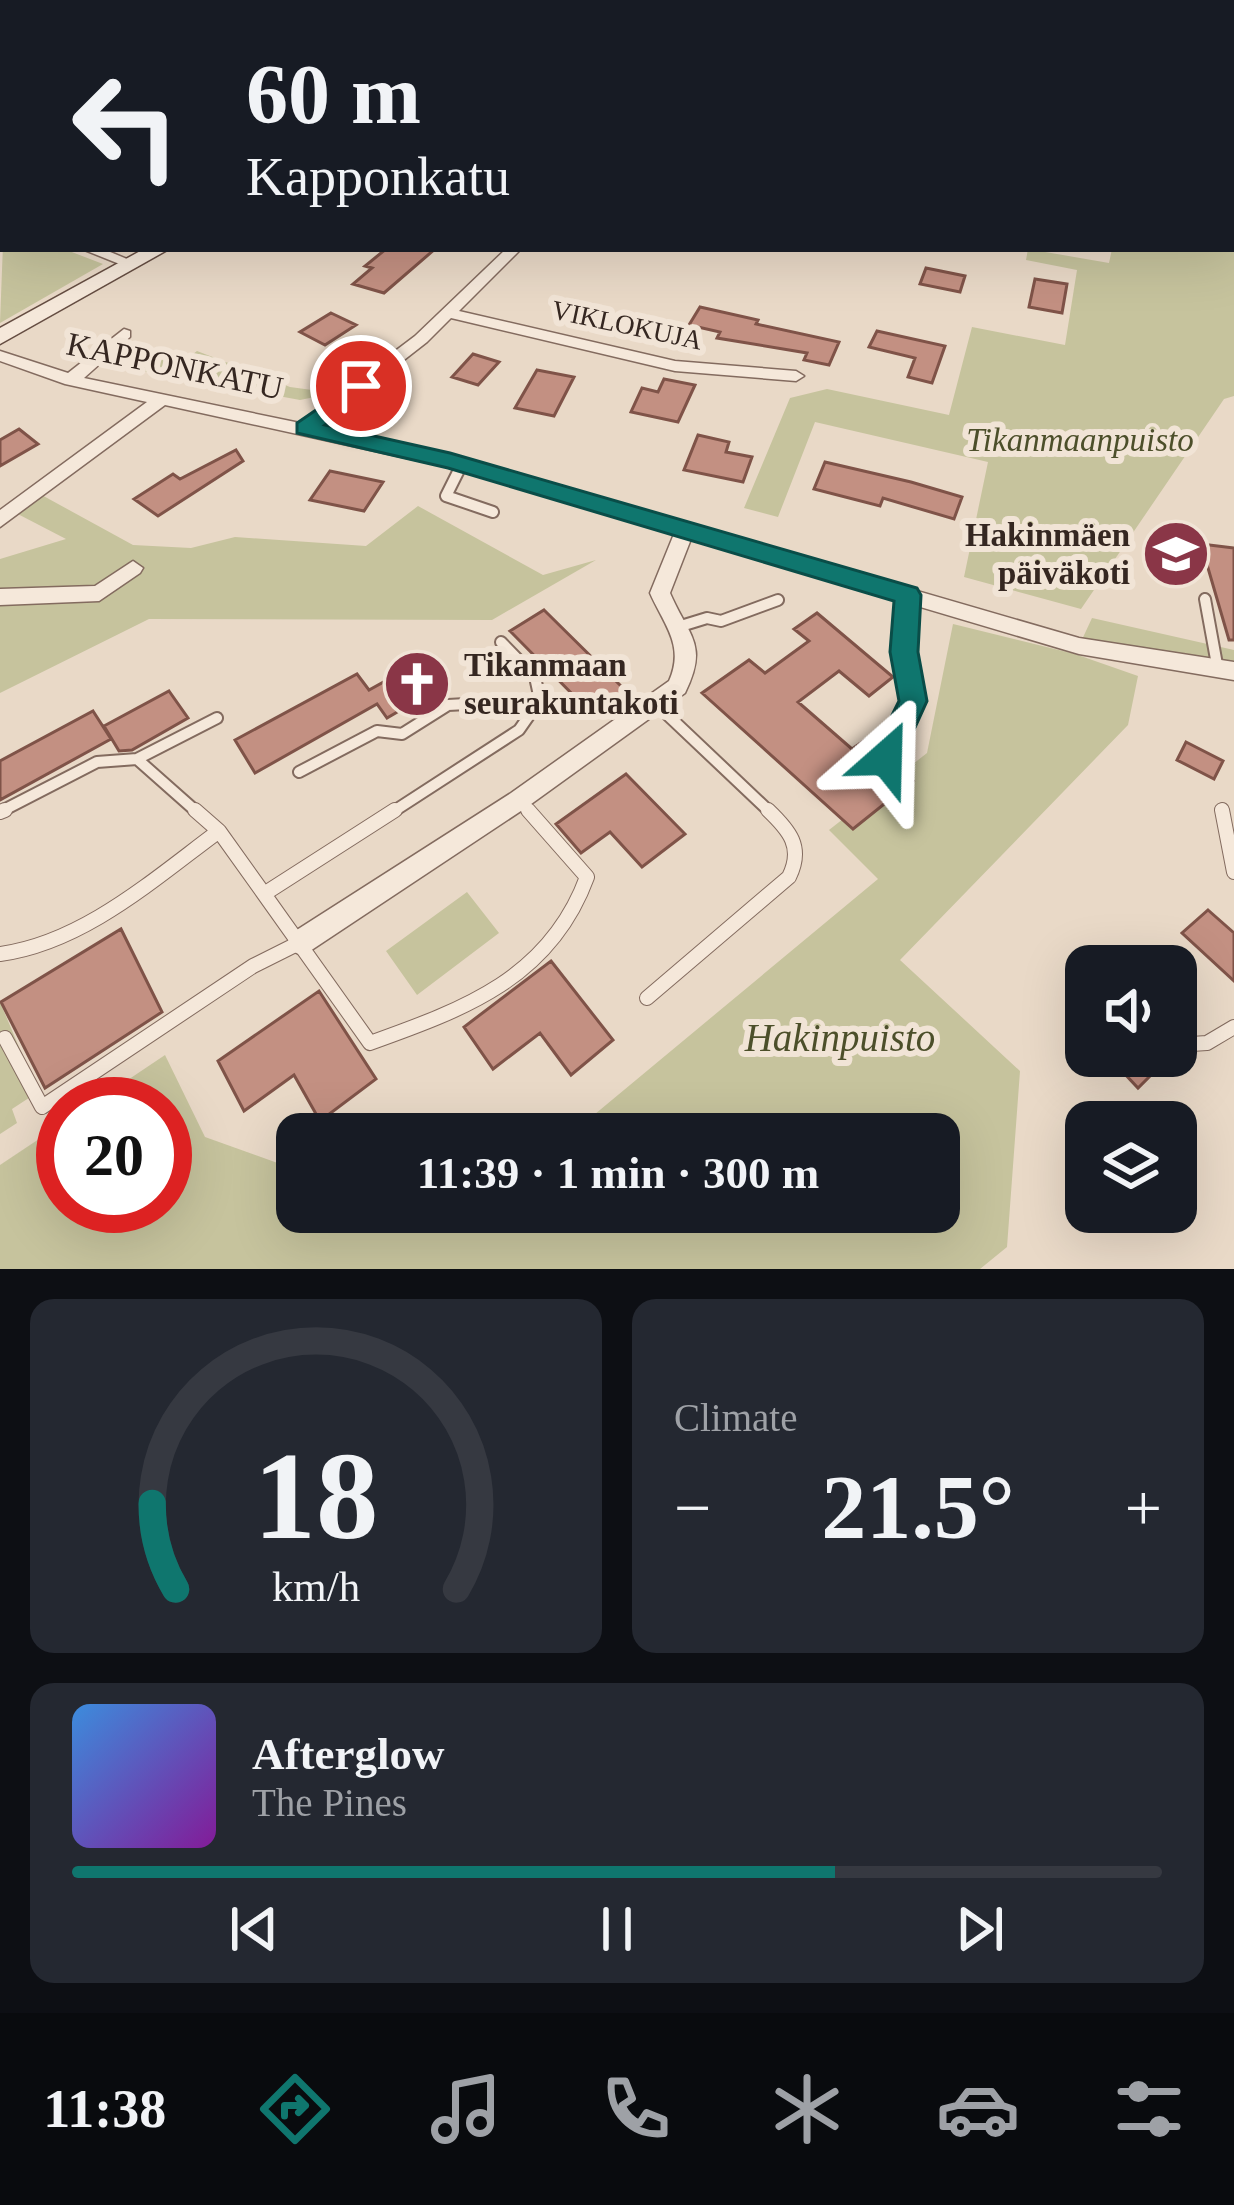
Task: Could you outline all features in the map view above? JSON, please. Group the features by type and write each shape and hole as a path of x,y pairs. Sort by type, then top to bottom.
{"main road":[{"path":"0,338 154,252"}],"street":[{"path":"97,252 132,264"},
{"path":"305,428 449,313 511,252"},
{"name":"VIKLOKUJA","path":"449,313 675,366 796,376"},
{"path":"71,380 124,334"},
{"name":"KAPPONKATU","path":"0,356 71,380 462,464 1079,646 1226,670"},
{"path":"0,520 161,400"},
{"path":"301,943 519,800 677,687 689,660 681,626 660,593 685,530"},
{"path":"0,597 99,593 133,568"}],"lane":[{"path":"462,464 446,496 493,512"},
{"path":"886,758 913,701 904,652 908,595"},
{"path":"1205,599 1226,670"},
{"path":"681,626 707,618 721,621 778,600"},
{"path":"264,894 519,730 540,700 536,676 501,642"},
{"path":"299,772 377,731 402,734 448,705 540,700"},
{"path":"647,998 776,892 792,876 799,860 788,830 657,705"},
{"path":"0,812 97,762 136,759 217,718"},
{"path":"136,759 219,831 370,1043 436,1020 492,991 539,956 581,904 587,877 519,800"},
{"path":"1222,810 1234,872"},
{"path":"0,955 24,955 130,894 219,831"},
{"path":"5,1038 42,1107 253,966 301,943"},
{"path":"1197,1046 1234,1028"}],"green space":[{"path":"3,252 72,252 103,264 0,323"},
{"name":"Tikanmaanpuisto","path":"1027,252 1109,263 1111,252 1234,252 1234,396 1224,399 1081,609 964,577 988,462 815,422 778,517 744,508 790,398 827,389 949,415 972,327 1065,345 1077,270 1026,260"},
{"path":"131,342 188,358 197,351 290,387 334,393 300,400 109,365"},
{"path":"38,493 133,545 191,548 235,537 366,546 418,506 543,575 596,560 492,620 149,619 0,693 0,559 66,539 12,511"},
{"path":"1092,618 1234,650 1234,671 1079,646"},
{"name":"Hakinpuisto","path":"953,624 1075,654 1138,676 1128,725 900,960 1020,1071 1007,1247 980,1269 0,1269 0,1165 36,1141 36,1233 192,1233 192,1110 205,1137 276,1162 276,1233 960,1233 960,1113 596,1113 878,879 829,830 927,753"},
{"path":"467,892 499,933 417,995 386,951"},
{"path":"0,1002 36,1093 12,1109 17,1123 0,1134"},
{"name":"Hakinpuisto","path":"165,1055 176,1077 132,1077"}],"building":[{"path":"382,252 432,252 384,293 353,284 372,268 365,266"},
{"path":"926,268 965,276 960,292 920,284"},
{"path":"1035,279 1067,284 1062,313 1029,307"},
{"path":"700,307 839,342 829,365 804,360 807,353 717,338 720,332 689,325"},
{"path":"331,313 356,325 325,345 300,332"},
{"path":"877,331 945,346 932,383 908,377 915,358 869,347"},
{"path":"473,354 499,362 478,385 452,377"},
{"path":"537,370 574,377 554,416 515,408"},
{"path":"664,379 695,385 678,422 631,412 642,388 658,392"},
{"path":"19,429 38,444 0,466 0,440"},
{"path":"698,435 729,442 726,452 752,457 743,482 684,470"},
{"path":"236,450 243,461 158,516 134,499 173,474 180,479"},
{"path":"825,462 962,497 954,519 883,498 880,506 814,489"},
{"path":"330,471 383,482 364,511 310,500"},
{"path":"1201,544 1234,548 1234,640 1229,640"},
{"path":"544,610 625,690 591,713 510,631"},
{"path":"817,613 893,677 869,696 839,671 798,702 852,749 865,740 878,751 881,766 894,764 913,781 853,829 702,693 749,660 765,673 809,641 794,629"},
{"path":"425,659 445,684 387,718 377,704 255,773 235,740 357,674 369,690"},
{"path":"169,691 188,718 132,750 119,751 104,726"},
{"path":"93,711 111,739 0,800 0,761"},
{"path":"1186,742 1223,761 1214,779 1177,760"},
{"path":"626,774 685,834 642,867 610,832 581,853 556,824"},
{"path":"1208,910 1234,933 1234,981 1197,945 1182,933"},
{"path":"121,929 162,1012 62,1077 39,1077 1,1002"},
{"path":"551,961 613,1040 571,1075 540,1033 493,1069 464,1027"},
{"path":"319,991 376,1079 331,1113 315,1113 294,1075 244,1111 218,1061"},
{"path":"1128,1077 1149,1077 1138,1088"}],"place":[{"name":"Hakinmäen päiväkoti","path":"1176,554"},
{"name":"Tikanmaan seurakuntakoti","path":"417,684"}],"route":[{"path":"361,386 305,428 450,460 908,595 904,652 913,701 886,758"}]}
